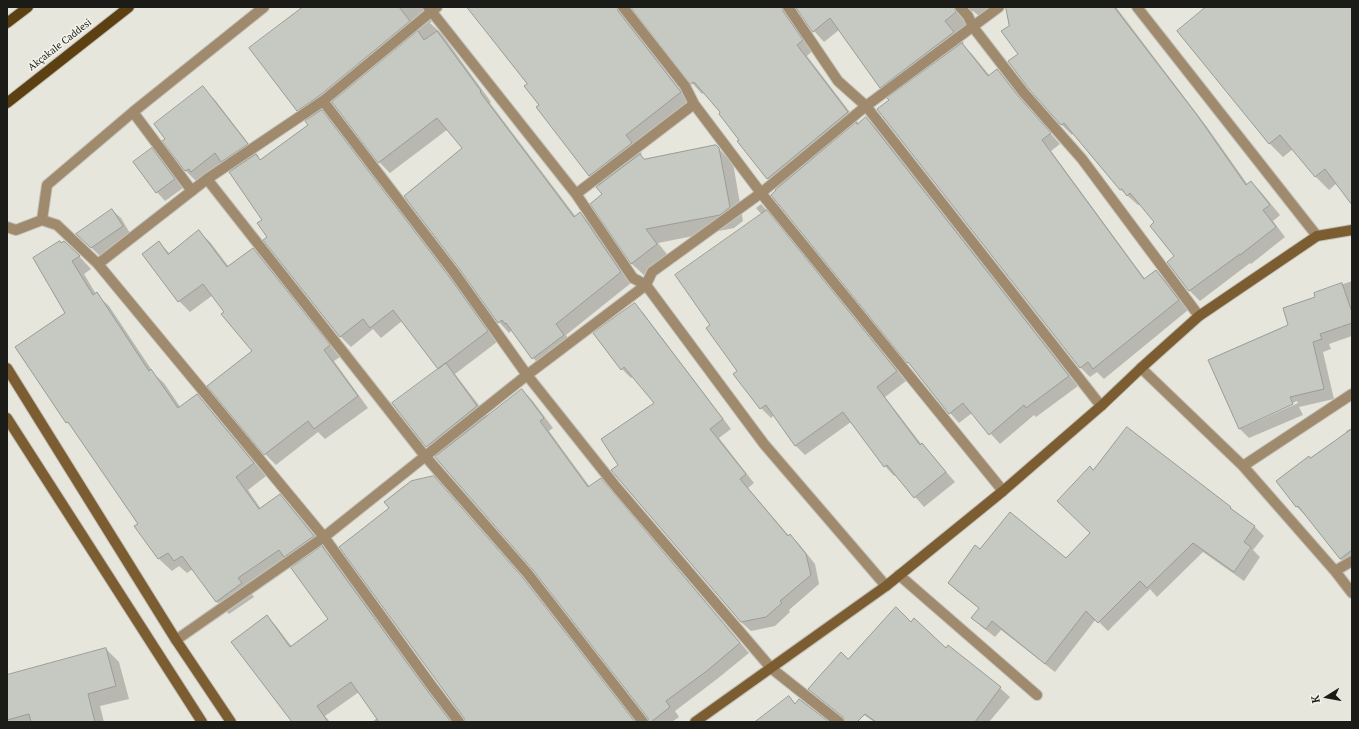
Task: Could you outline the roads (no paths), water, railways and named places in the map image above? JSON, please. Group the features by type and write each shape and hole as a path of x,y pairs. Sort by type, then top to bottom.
{"main road":[{"path":"8,21 28,7"},
{"name":"Akçakale Caddesi","path":"7,103 129,7"}],"street":[{"path":"42,220 47,185 133,112 264,7"},
{"path":"623,7 685,86 694,104 761,193 1003,491"},
{"path":"788,7 838,81 866,106 1101,406"},
{"path":"960,7 968,16 973,27 1024,93 1082,159 1199,316"},
{"path":"176,640 324,537 527,375 646,285 652,272 761,193 866,106 999,7"},
{"path":"1137,7 1317,236"},
{"path":"98,264 207,179 323,101 432,8 576,194 633,278 646,285 764,444 886,586"},
{"path":"323,101 453,271 527,375 617,488 771,668 839,722"},
{"path":"576,194 694,104"},
{"path":"133,112 192,191"},
{"path":"207,179 425,456 528,574 643,722"},
{"path":"7,227 16,230 42,220 57,225 98,264 324,537 431,685 460,722"},
{"path":"695,722 886,586 1003,491 1101,406 1140,368 1199,316 1317,236 1352,230"},
{"path":"7,368 176,640 231,722"},
{"path":"1140,368 1243,466 1335,571 1352,593"},
{"path":"1243,466 1352,394"},
{"path":"7,418 202,722"},
{"path":"1335,571 1352,561"},
{"path":"899,575 1037,695"}]}
